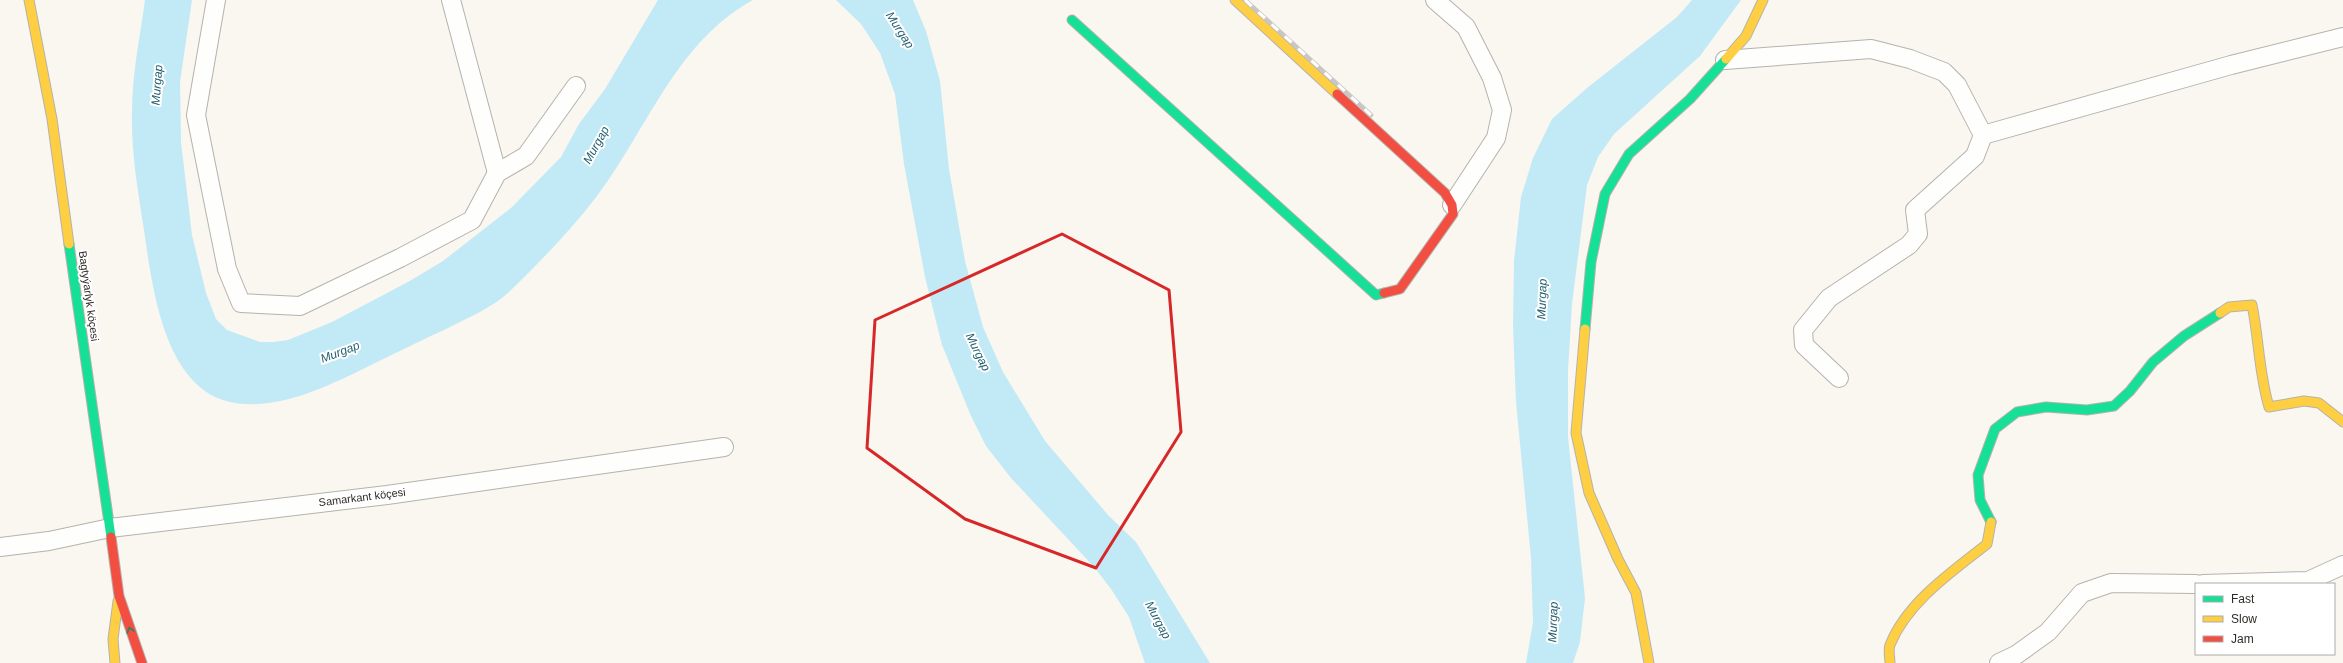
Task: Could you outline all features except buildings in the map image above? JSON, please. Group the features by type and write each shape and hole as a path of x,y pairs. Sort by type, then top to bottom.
{"street":[{"name":"Bagtyýarlyk köçesi","path":"29,0 53,126 119,596 142,663"},
{"path":"216,0 196,115 227,269 241,303 300,306 400,258 472,220 497,173 526,156 576,86"},
{"path":"451,0 497,173"},
{"path":"1072,20 1376,295 1400,289 1453,214 1452,205 1445,193 1235,0"},
{"path":"1435,0 1466,27 1492,78 1502,110 1496,138 1452,205"},
{"path":"1649,663 1636,593 1618,559 1589,493 1576,433 1591,262 1605,194 1629,154 1690,99 1746,36 1763,0"},
{"path":"1983,135 2231,65 2343,37"},
{"path":"1725,60 1871,49 1910,59 1944,72 1957,85 1983,135 1976,156 1915,210 1918,234 1909,245 1829,298 1803,330 1804,345 1839,378"},
{"path":"1890,663 1889,646 1902,624 1928,590 1987,544 1991,521 1980,500 1978,475 1995,429 2017,412 2046,407 2087,410 2114,406 2130,391 2153,362 2184,336 2229,307 2252,305 2260,341 2262,384 2269,406 2304,401 2319,404 2343,422"},
{"name":"Samarkant köçesi","path":"0,547 48,541 110,528 387,495 724,447"},
{"path":"2238,583 2308,581 2343,565"},
{"path":"1999,663 2016,655 2048,632 2082,593 2111,583 2195,584"},
{"name":"Bagtyýarlyk köçesi","path":"115,663 113,639 119,596"},
{"path":"104,663 113,639"}],"highlighted area":[{"path":"1062,234 1169,290 1181,432 1096,568 965,519 867,448 875,320"}],"water":[{"name":"Murgap","path":"145,0 192,0 180,82 181,142 192,235 206,293 216,319 227,330 260,342 274,342 288,340 332,322 408,282 443,261 511,208 561,157 579,124 605,89 658,0 753,0 726,18 703,39 683,63 665,89 615,170 597,196 555,246 502,298 446,329 319,389 284,400 248,404 230,402 207,393 189,376 175,355 165,331 157,304 151,278 137,186 132,127 133,84"},
{"name":"Murgap","path":"836,0 913,0 926,31 940,81 949,169 965,261 983,327 1003,372 1045,441 1108,515 1136,542 1210,663 1145,663 1129,617 1111,589 1095,568 1011,478 986,446 971,416 942,345 925,277 904,164 895,94 880,53 861,24"},
{"name":"Murgap","path":"1692,0 1741,0 1700,56 1614,134 1598,157 1587,185 1572,304 1568,370 1568,437 1585,598 1580,642 1573,663 1526,663 1533,622 1531,558 1516,402 1513,327 1514,261 1521,197 1533,158 1552,119 1587,88 1677,17"}],"railway":[{"path":"1245,0 1371,115"}],"traffic: fast":[{"path":"1072,20 1376,295 1384,293"},
{"path":"1585,329 1591,262 1605,194 1629,154 1690,99 1726,59"},
{"path":"69,244 111,537"},
{"path":"1991,522 1980,500 1978,475 1995,429 2017,412 2046,407 2087,410 2114,406 2130,391 2153,362 2184,336 2220,313"}],"traffic: slow":[{"path":"29,0 52,119 69,244"},
{"path":"1235,0 1337,94"},
{"path":"1726,59 1746,36 1763,0"},
{"path":"2220,313 2229,307 2252,305 2263,382 2269,407 2304,401 2319,403 2343,422"},
{"path":"1585,329 1576,433 1589,493 1618,559 1636,593 1649,663"},
{"path":"1890,663 1889,647 1898,629 1908,615 1932,588 1987,544 1991,522"},
{"path":"115,663 113,639 118,601"}],"traffic: jam":[{"path":"1337,94 1445,193 1452,205 1453,214 1400,289 1384,293"},
{"path":"111,537 119,596 142,663"}]}
